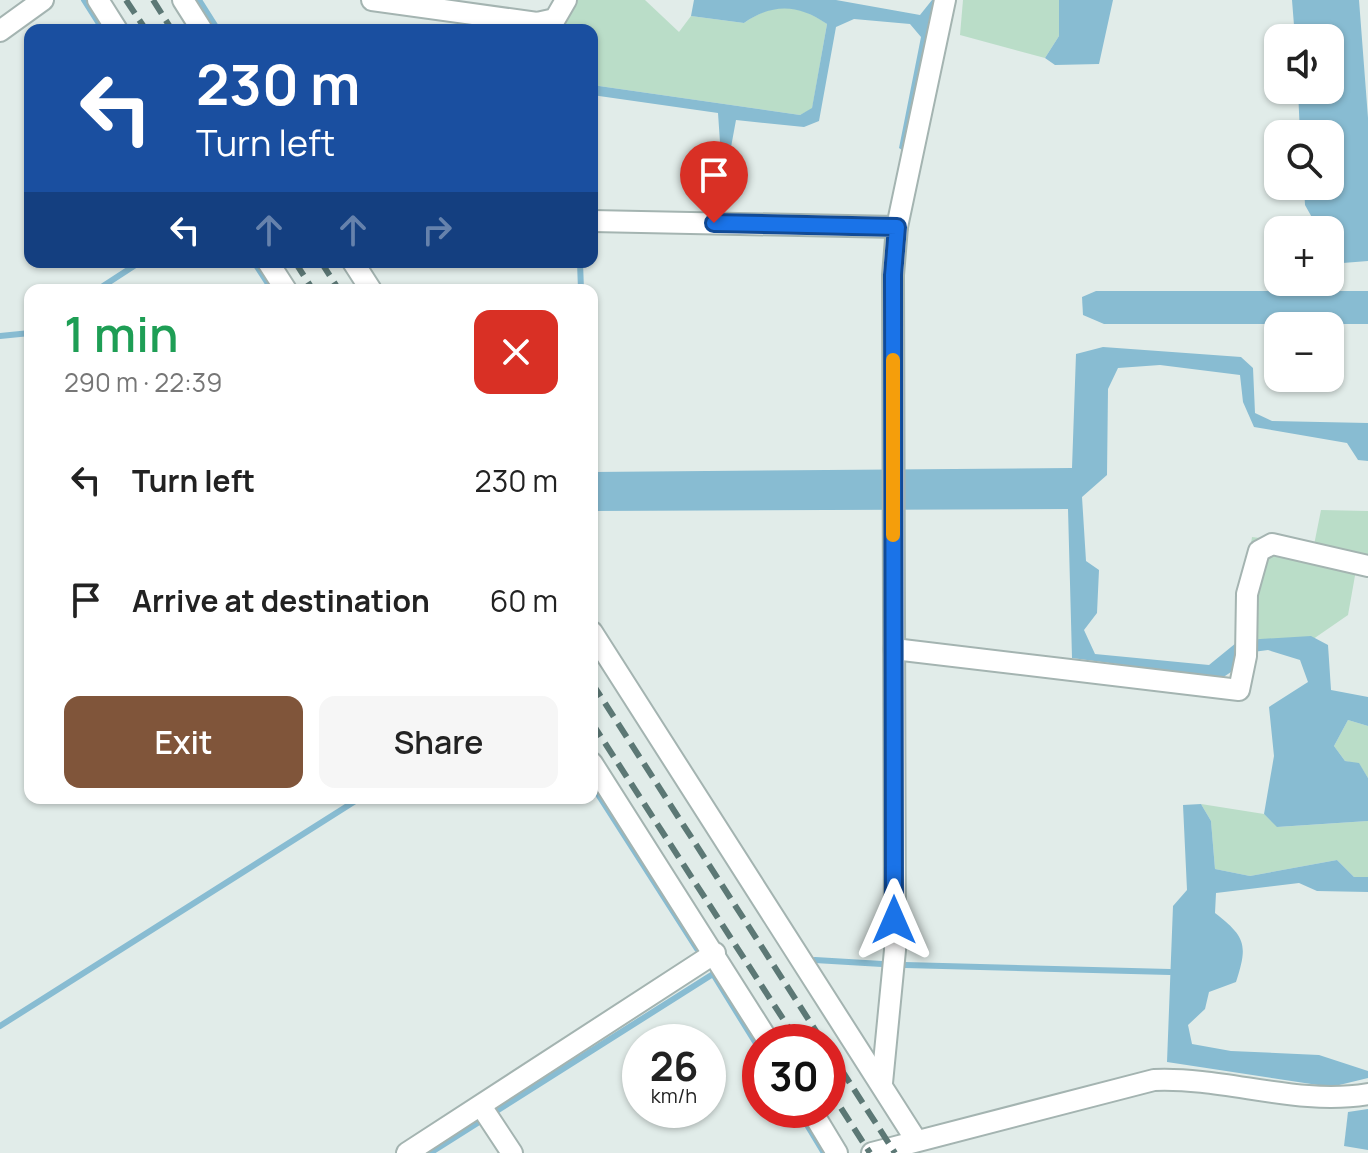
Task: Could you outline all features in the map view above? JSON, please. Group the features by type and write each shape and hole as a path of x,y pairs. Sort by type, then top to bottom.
{"street":[{"path":"0,31 43,0"},
{"path":"98,0 113,24"},
{"path":"183,0 198,24"},
{"path":"372,0 546,24"},
{"path":"555,24 566,0"},
{"path":"882,1083 895,950 893,275 897,227 945,0"},
{"path":"598,221 897,227"},
{"path":"894,649 1239,690 1245,648 1247,594 1259,551 1272,544 1368,566"},
{"path":"598,641 916,1140"},
{"path":"598,772 758,1024"},
{"path":"407,1153 715,953"},
{"path":"872,1153 1154,1080 1183,1079 1335,1100 1368,1094"},
{"path":"481,1106 512,1153"},
{"path":"822,1128 837,1153"}],"green space":[{"path":"557,0 645,0 679,32 691,16 744,23 765,11 786,8 806,12 827,24 812,109 800,115 598,86 598,24 548,24"},
{"path":"963,0 1059,0 1059,36 1045,58 960,35"},
{"path":"1321,510 1368,511 1368,571 1356,570 1348,615 1306,644 1236,643 1252,537 1314,545"},
{"path":"1348,720 1368,726 1368,778 1359,764 1345,761 1334,746"},
{"path":"1201,804 1264,814 1278,827 1368,821 1368,877 1354,877 1337,860 1250,876 1215,869 1211,821"}],"water":[{"path":"694,0 836,0 920,15 932,0 940,0 908,154 899,148 921,37 910,24 854,19 836,27 819,121 804,127 736,120 729,158 721,157 718,113 598,96 598,86 800,115 812,108 827,24 806,13 786,8 765,12 744,23 691,16"},
{"path":"1059,0 1113,0 1099,64 1055,65 1045,58 1059,36"},
{"path":"1292,0 1359,0 1368,118 1368,261 1344,263 1344,216 1311,216 1305,205 1305,200 1344,200 1344,120 1299,120 1299,104 1344,104 1344,24 1294,24"},
{"path":"1096,291 1264,291 1264,296 1344,296 1344,291 1368,291 1368,324 1344,324 1344,312 1264,312 1264,324 1104,324 1083,315 1082,297"},
{"path":"1103,347 1241,357 1253,368 1255,413 1272,421 1368,423 1368,461 1358,460 1347,443 1254,427 1243,402 1240,375 1160,365 1118,368 1108,389 1107,475 1082,497 1086,561 1099,570 1097,613 1084,630 1095,654 1209,665 1236,643 1311,636 1328,645 1331,690 1368,697 1368,726 1348,720 1334,746 1345,761 1359,763 1368,778 1368,821 1277,827 1264,814 1274,756 1269,707 1308,682 1300,660 1268,650 1238,654 1234,670 1222,678 1072,658 1068,509 598,511 598,472 1072,468 1076,354"},
{"path":"1201,804 1211,821 1215,869 1250,876 1337,860 1354,877 1368,877 1368,892 1317,891 1299,883 1216,893 1215,913 1238,936 1242,943 1242,959 1236,982 1209,992 1205,1009 1188,1025 1192,1044 1231,1051 1319,1055 1368,1071 1368,1078 1331,1087 1167,1062 1173,906 1187,890 1183,805"},
{"path":"1368,1109 1368,1150 1344,1146 1348,1112"}],"waterway":[{"path":"84,0 99,24"},
{"path":"199,0 214,24"},
{"path":"106,284 131,268"},
{"path":"258,268 268,284"},
{"path":"580,268 581,284"},
{"path":"0,336 24,334"},
{"path":"598,794 697,949"},
{"path":"0,1026 351,804"},
{"path":"815,960 882,964"},
{"path":"905,965 1170,972"},
{"path":"430,1153 713,974 744,1024"},
{"path":"809,1128 824,1153"}],"railway":[{"path":"126,0 142,24"},
{"path":"153,0 168,24"},
{"path":"299,268 309,284"},
{"path":"325,268 335,284"},
{"path":"598,692 811,1024"},
{"path":"598,732 786,1024"},
{"path":"846,1077 895,1153"},
{"path":"846,1116 870,1153"}],"slow traffic":[{"path":"893,360 893,535"}],"route":[{"path":"714,223 897,227 893,275 894,920"}]}
